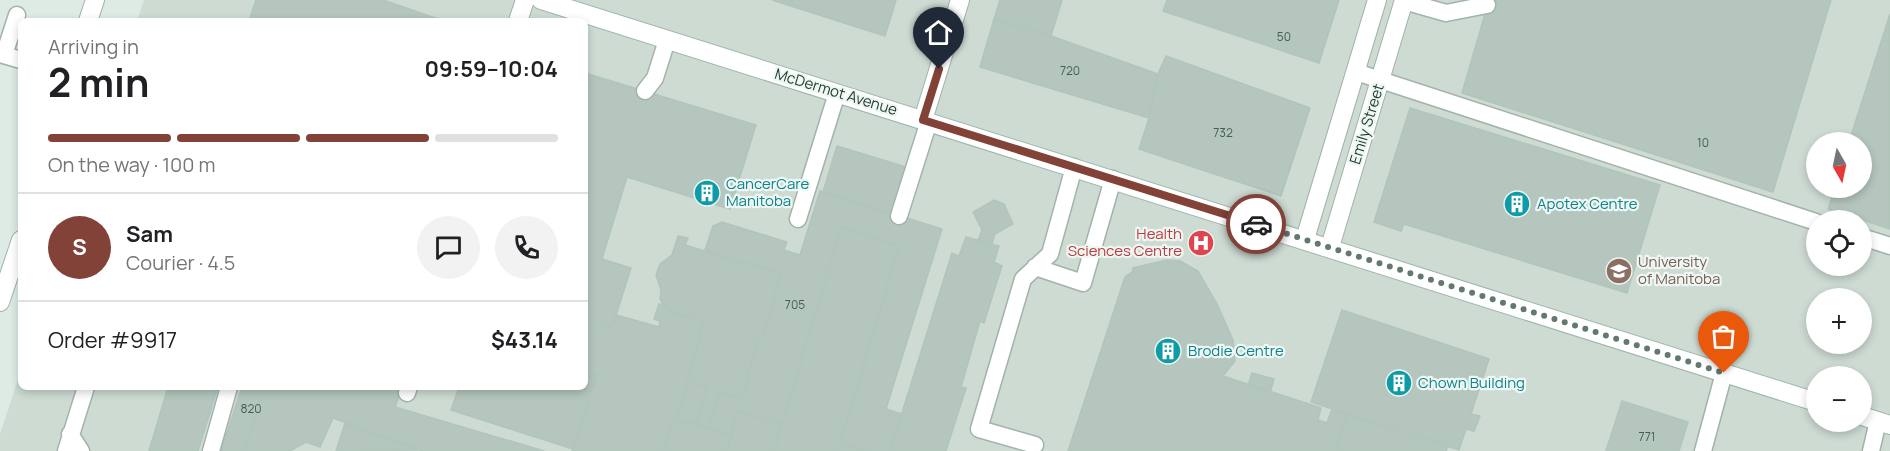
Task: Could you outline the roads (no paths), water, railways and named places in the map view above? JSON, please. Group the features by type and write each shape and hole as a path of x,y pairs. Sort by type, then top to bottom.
{"street":[{"path":"89,18 95,0"},
{"path":"519,18 525,0"},
{"name":"McDermot Avenue","path":"541,0 1806,399"},
{"path":"926,121 960,0"},
{"name":"Emily Street","path":"1305,239 1377,0"},
{"name":"Emily Street","path":"1330,248 1404,1"},
{"path":"0,302 18,248"}],"lane":[{"path":"1404,1 1446,13 1488,4"},
{"path":"17,15 2,54 18,59"},
{"path":"645,91 655,78 667,40"},
{"path":"1356,72 1806,219"},
{"path":"798,219 837,93"},
{"path":"899,216 926,121"},
{"path":"1035,445 979,429 1023,279 1050,254 1074,167"},
{"path":"1035,267 1083,283 1113,179"},
{"path":"1872,240 1890,246"},
{"path":"1703,451 1724,373"},
{"path":"66,451 85,390"},
{"path":"211,451 228,390"},
{"path":"1871,451 1876,421"},
{"path":"70,434 81,451"}],"place":[{"name":"CancerCare Manitoba","path":"707,193"},
{"name":"Apotex Centre","path":"1517,204"},
{"name":"Health Sciences Centre","path":"1201,243"},
{"name":"University of Manitoba","path":"1619,271"},
{"name":"Brodie Centre","path":"1168,351"},
{"name":"Chown Building","path":"1399,383"}]}
